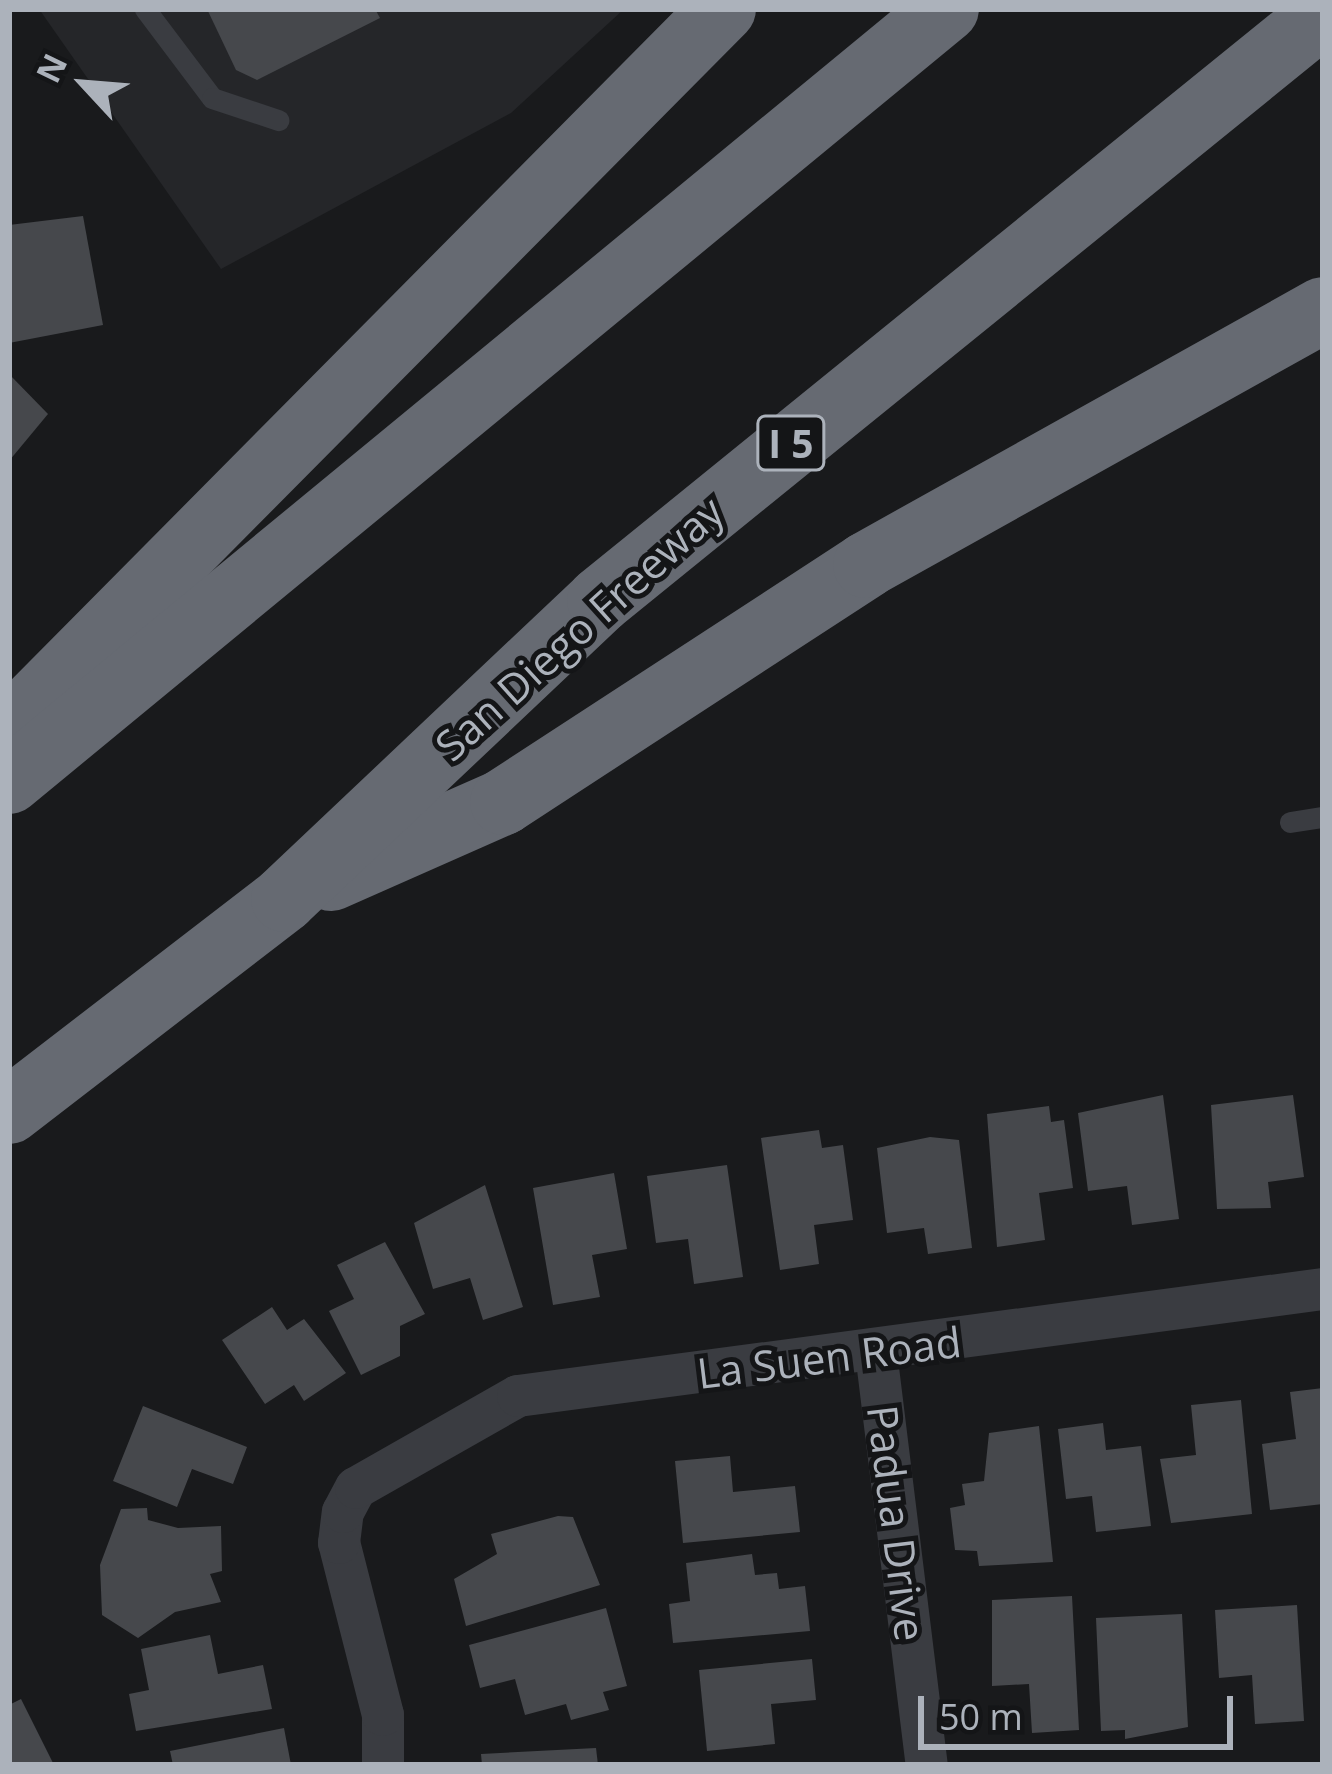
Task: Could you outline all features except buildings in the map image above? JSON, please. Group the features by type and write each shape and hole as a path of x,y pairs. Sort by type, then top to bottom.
{"highway":[{"path":"9,729 724,9"},
{"path":"9,781 946,9"},
{"name":"San Diego Freeway","path":"9,1111 284,899 600,600 1323,14"},
{"path":"284,899 503,802 866,565 1323,310"}],"street":[{"name":"La Suen Road","path":"383,1765 383,1715 339,1543 356,1488 518,1396 1323,1289"},
{"name":"Padua Drive","path":"876,1352 927,1765"}],"lane":[{"path":"145,9 212,98 278,120"},
{"path":"1290,822 1323,818"}],"shaded area":[{"path":"39,9 624,9 511,113 221,269"}]}
